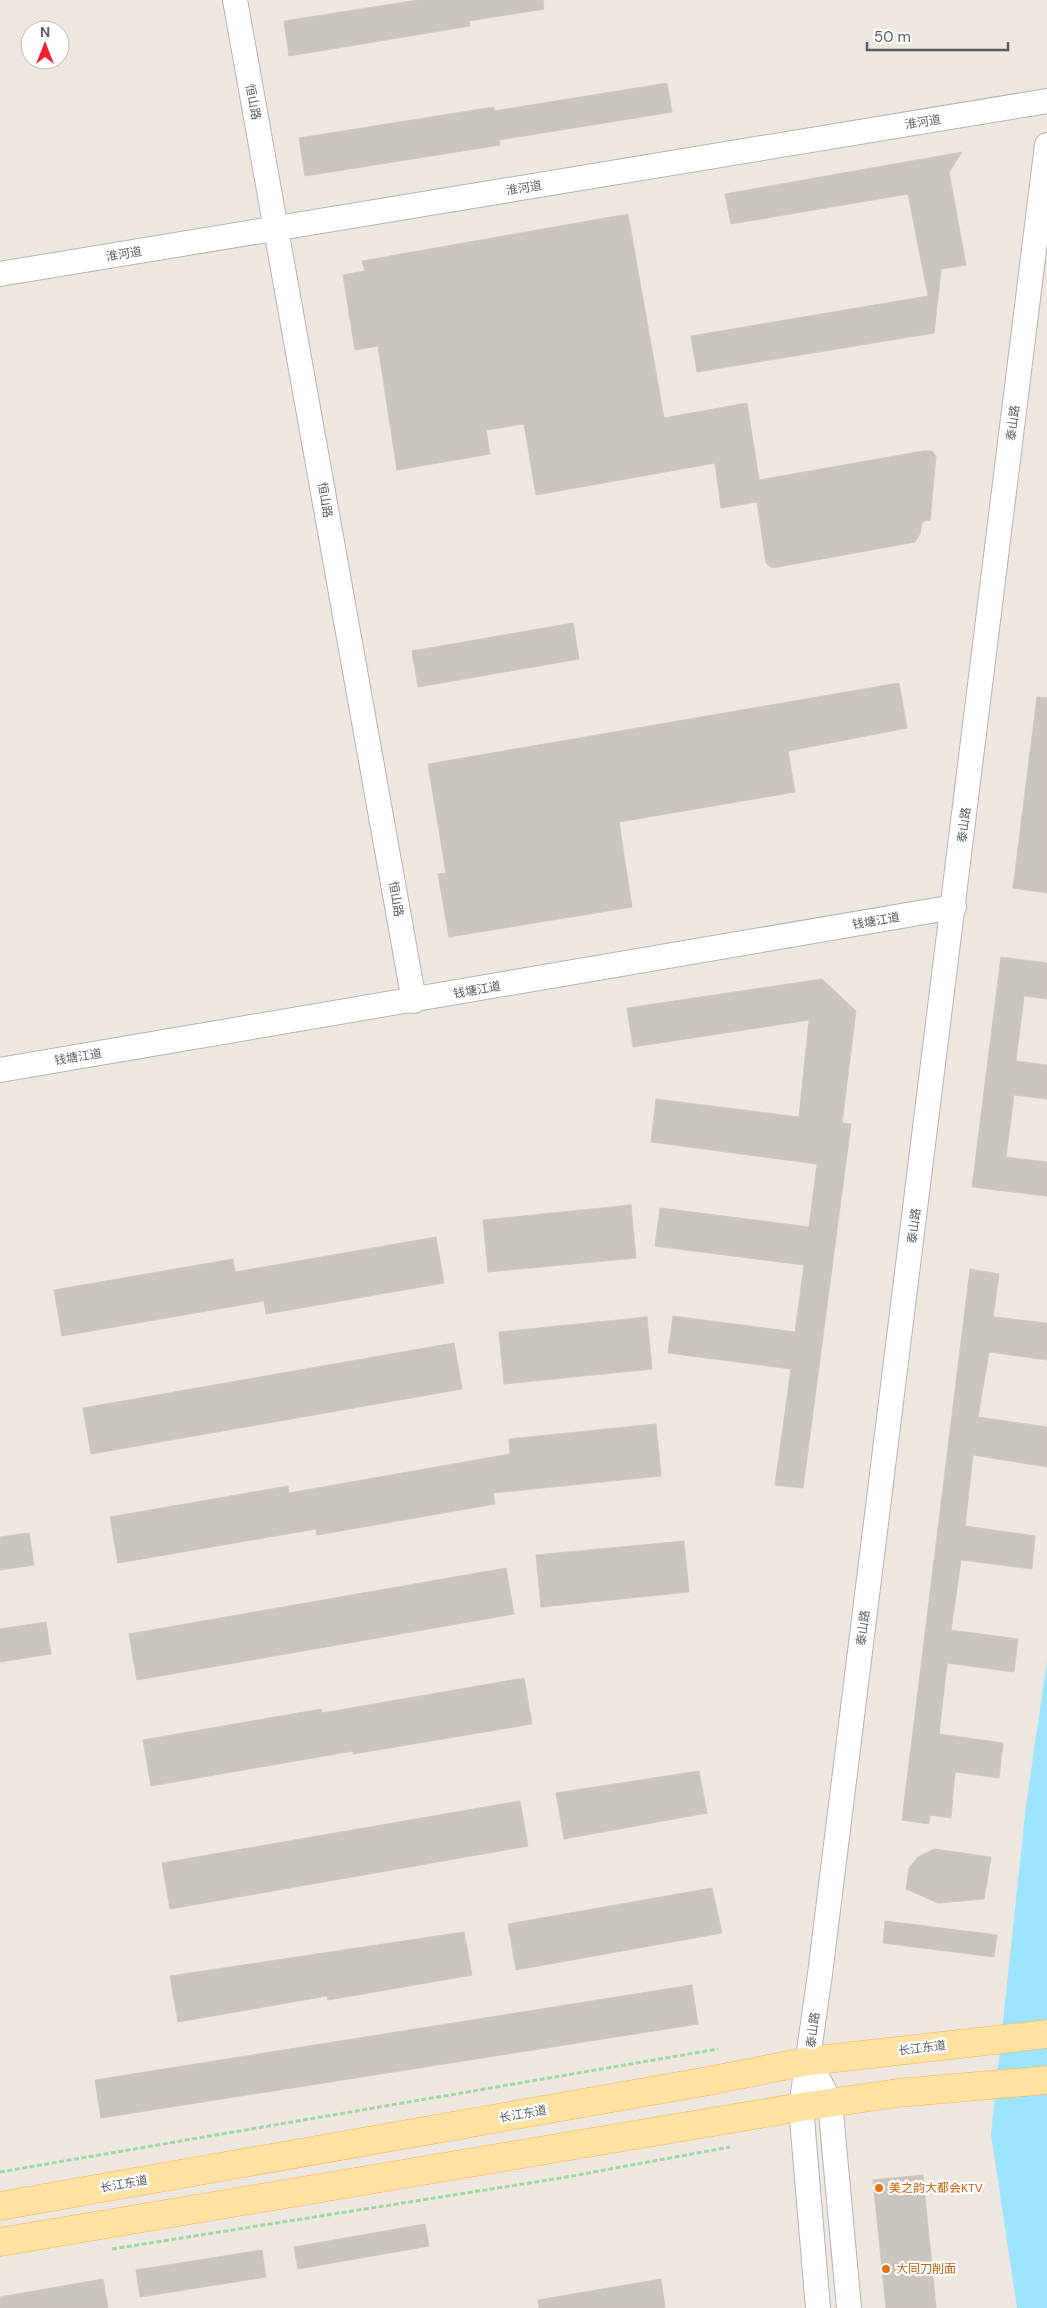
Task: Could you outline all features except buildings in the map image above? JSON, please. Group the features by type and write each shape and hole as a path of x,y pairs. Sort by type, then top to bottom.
{"main road":[{"name":"长江东道","path":"0,2206 669,2088 809,2061 1047,2034"},
{"path":"0,2242 830,2102 898,2093 1047,2080"}],"street":[{"name":"恒山路","path":"235,0 414,1001"},
{"name":"淮河道","path":"0,274 1047,101"},
{"name":"泰山路","path":"818,2308 801,2107 809,2061 954,907 1047,145"},
{"name":"钱塘江道","path":"0,1070 414,1001 954,907"},
{"path":"809,2061 830,2102 848,2308"}],"path":[{"path":"0,2172 718,2049"},
{"path":"106,2250 552,2180 730,2147"}],"water":[{"path":"1047,1661 1047,2308 1017,2308 991,2134 1026,1806"}],"place":[{"name":"美之韵大都会KTV","path":"879,2188"},
{"name":"大同刀削面","path":"886,2269"}]}
